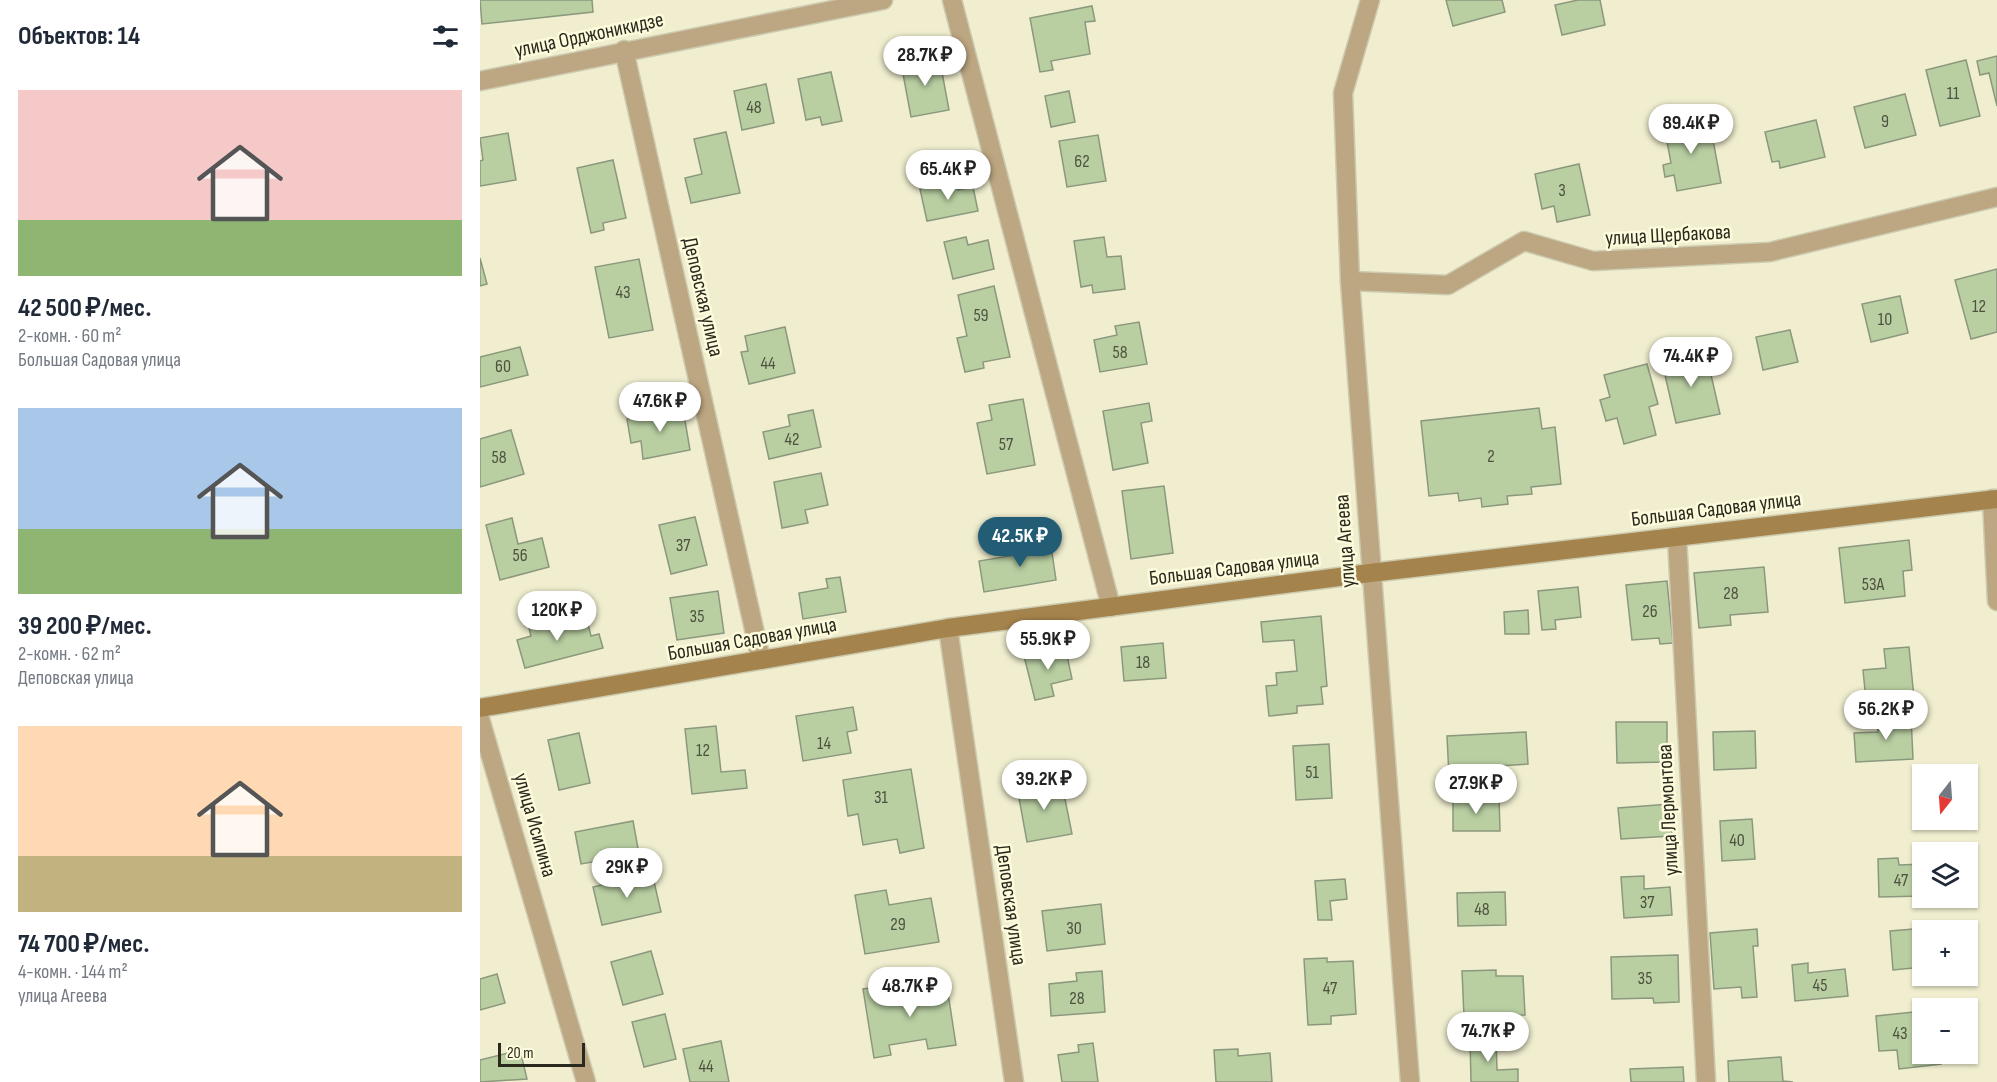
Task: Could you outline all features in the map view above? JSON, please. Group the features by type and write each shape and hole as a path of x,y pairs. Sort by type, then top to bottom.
{"main road":[{"name":"Большая Садовая улица","path":"480,708 948,628 1370,573 1995,499"}],"street":[{"name":"улица Орджоникидзе","path":"480,81 624,50 883,0"},
{"path":"952,0 1111,607"},
{"name":"улица Агеева","path":"1370,0 1342,93 1350,281 1370,573 1410,1082"},
{"name":"Деповская улица","path":"624,50 761,660"},
{"name":"улица Щербакова","path":"1350,281 1448,285 1524,241 1593,261 1770,252 1997,196"},
{"path":"1995,499 1997,601"},
{"name":"улица Лермонтова","path":"1677,537 1706,1082"},
{"name":"Деповская улица","path":"948,628 1014,1082"},
{"name":"улица Исипина","path":"480,719 586,1082"}],"building":[{"path":"480,0 592,0 593,12 482,24"},
{"path":"1446,0 1502,0 1505,12 1453,26"},
{"path":"1578,0 1600,0 1605,25 1562,35 1555,5"},
{"path":"1092,6 1095,21 1085,22 1090,54 1051,61 1053,70 1040,72 1030,18"},
{"path":"939,56 949,110 911,117 901,63"},
{"path":"1997,56 1997,106 1989,73 1980,75 1977,61"},
{"path":"1966,60 1980,116 1940,126 1926,70"},
{"path":"831,72 842,121 822,125 820,117 806,120 798,79"},
{"path":"766,84 774,123 742,130 734,91"},
{"path":"1069,91 1075,122 1051,127 1045,96"},
{"path":"1905,94 1916,135 1865,148 1854,107"},
{"path":"1681,116 1684,129 1710,124 1721,183 1677,191 1674,175 1665,177 1663,165 1671,163 1663,120"},
{"path":"1816,120 1825,157 1780,168 1779,161 1772,162 1765,132"},
{"path":"726,132 740,193 691,203 685,178 702,174 694,139"},
{"path":"508,133 516,180 480,186 480,161 483,160 480,138"},
{"path":"1098,135 1106,181 1067,187 1059,141"},
{"path":"613,160 626,218 603,223 604,230 591,233 577,168"},
{"path":"1579,164 1590,215 1557,222 1554,206 1542,209 1535,174"},
{"path":"956,182 958,190 973,187 978,211 927,221 920,189"},
{"path":"966,237 968,245 988,240 994,269 953,279 944,242"},
{"path":"1104,237 1107,257 1121,256 1125,289 1093,293 1092,285 1081,287 1074,241"},
{"path":"480,258 487,284 480,286"},
{"path":"639,259 653,330 609,338 595,267"},
{"path":"1997,269 1997,332 1971,339 1955,280"},
{"path":"994,286 1010,357 983,362 984,368 965,372 957,338 967,336 958,295"},
{"path":"1900,296 1908,333 1871,342 1862,304"},
{"path":"1139,322 1147,364 1100,372 1094,340 1117,335 1115,326"},
{"path":"785,327 795,373 749,384 741,352 748,351 745,336"},
{"path":"1790,330 1798,362 1763,370 1756,337"},
{"path":"520,347 528,375 480,387 480,357"},
{"path":"1706,353 1720,414 1676,423 1662,362"},
{"path":"1647,364 1658,404 1649,407 1656,435 1624,444 1617,418 1606,421 1600,400 1610,397 1604,375"},
{"path":"1023,399 1035,465 987,474 977,423 992,420 989,405"},
{"path":"1149,403 1152,421 1141,423 1148,463 1113,470 1103,411"},
{"path":"1539,408 1542,429 1555,427 1561,484 1531,487 1532,494 1507,496 1508,504 1482,507 1481,498 1459,501 1458,493 1429,496 1421,421"},
{"path":"683,409 690,450 643,459 641,441 631,443 627,419"},
{"path":"813,410 821,447 769,459 763,432 790,426 788,415"},
{"path":"511,430 524,474 480,487 480,439"},
{"path":"821,473 828,505 805,510 808,523 782,528 774,482"},
{"path":"1164,486 1173,553 1131,559 1122,491"},
{"path":"695,517 707,565 671,574 659,525"},
{"path":"512,518 518,544 542,538 549,567 500,580 486,525"},
{"path":"1050,539 1056,580 984,592 979,561 1021,554 1020,544"},
{"path":"1909,540 1912,570 1903,571 1905,596 1845,603 1839,548"},
{"path":"1764,567 1768,612 1730,615 1731,625 1699,628 1694,573"},
{"path":"840,577 846,612 803,619 799,593 828,588 826,579"},
{"path":"1667,581 1673,643 1660,644 1659,638 1632,640 1626,585"},
{"path":"1578,587 1581,617 1555,620 1556,629 1542,630 1538,591"},
{"path":"718,591 724,633 677,640 670,598"},
{"path":"1528,610 1529,634 1505,634 1504,612"},
{"path":"561,616 563,626 587,620 591,636 599,634 603,648 525,668 517,640 531,636 528,624"},
{"path":"1321,616 1327,686 1321,687 1323,704 1297,706 1297,713 1269,716 1266,686 1277,685 1276,673 1297,671 1294,640 1263,642 1261,622"},
{"path":"1163,643 1166,678 1124,681 1121,647"},
{"path":"1065,646 1072,679 1051,684 1054,696 1035,700 1024,656"},
{"path":"1909,647 1914,698 1892,700 1892,708 1867,711 1863,670 1886,668 1884,649"},
{"path":"853,707 857,730 847,732 851,753 803,761 796,716"},
{"path":"1911,716 1913,759 1856,762 1854,733 1878,732 1877,718"},
{"path":"1616,722 1667,722 1667,762 1617,763"},
{"path":"716,726 721,772 745,770 747,788 692,794 685,729"},
{"path":"1755,731 1756,768 1714,770 1713,732"},
{"path":"1526,732 1528,764 1498,766 1499,785 1469,787 1468,775 1449,776 1447,736"},
{"path":"579,733 590,783 559,790 548,740"},
{"path":"1329,744 1332,798 1296,800 1293,746"},
{"path":"911,769 924,848 900,853 897,839 863,845 858,814 848,816 843,780"},
{"path":"1061,779 1072,834 1027,842 1017,787"},
{"path":"1499,798 1500,831 1453,831 1453,799"},
{"path":"1670,804 1672,836 1621,839 1618,808"},
{"path":"1752,819 1755,859 1722,861 1720,821"},
{"path":"633,821 639,854 581,864 575,832"},
{"path":"1898,858 1899,865 1912,864 1912,896 1879,897 1878,859"},
{"path":"652,873 661,912 602,925 593,887"},
{"path":"1644,876 1644,889 1670,887 1672,915 1624,918 1621,877"},
{"path":"1345,879 1347,899 1330,901 1332,920 1318,920 1315,881"},
{"path":"886,890 889,905 931,898 939,942 865,954 855,895"},
{"path":"1505,892 1506,925 1458,926 1457,893"},
{"path":"1101,904 1105,944 1047,951 1042,911"},
{"path":"1757,929 1758,946 1753,946 1757,997 1742,998 1741,987 1714,989 1710,933"},
{"path":"1912,929 1912,968 1893,970 1890,931"},
{"path":"651,951 663,994 623,1005 611,962"},
{"path":"1678,955 1679,1002 1654,1003 1653,998 1612,999 1611,957"},
{"path":"1327,958 1327,962 1353,961 1356,1014 1331,1016 1331,1024 1308,1025 1304,959"},
{"path":"1808,963 1808,973 1845,969 1848,996 1795,1001 1792,965"},
{"path":"1496,970 1496,976 1523,976 1525,1015 1464,1017 1462,971"},
{"path":"1102,971 1105,1012 1051,1016 1049,984 1077,981 1076,973"},
{"path":"497,974 505,1003 480,1010 480,979"},
{"path":"946,980 956,1045 928,1049 926,1039 889,1045 891,1055 874,1058 863,989 891,985 893,1000 921,995 919,984"},
{"path":"1912,1012 1912,1064 1941,1064 1899,1069 1897,1050 1879,1051 1876,1016"},
{"path":"665,1014 676,1059 644,1067 632,1022"},
{"path":"1470,1039 1496,1039 1497,1070 1518,1069 1518,1082 1471,1082"},
{"path":"721,1041 729,1082 690,1082 683,1049"},
{"path":"1093,1043 1098,1082 1062,1082 1058,1055 1079,1052 1078,1045"},
{"path":"1238,1049 1238,1056 1270,1053 1272,1082 1216,1082 1214,1050"},
{"path":"520,1050 527,1079 480,1082 480,1060"},
{"path":"1781,1057 1783,1081 1793,1082 1729,1082 1728,1061"},
{"path":"1683,1067 1684,1082 1631,1082 1630,1069"}]}
